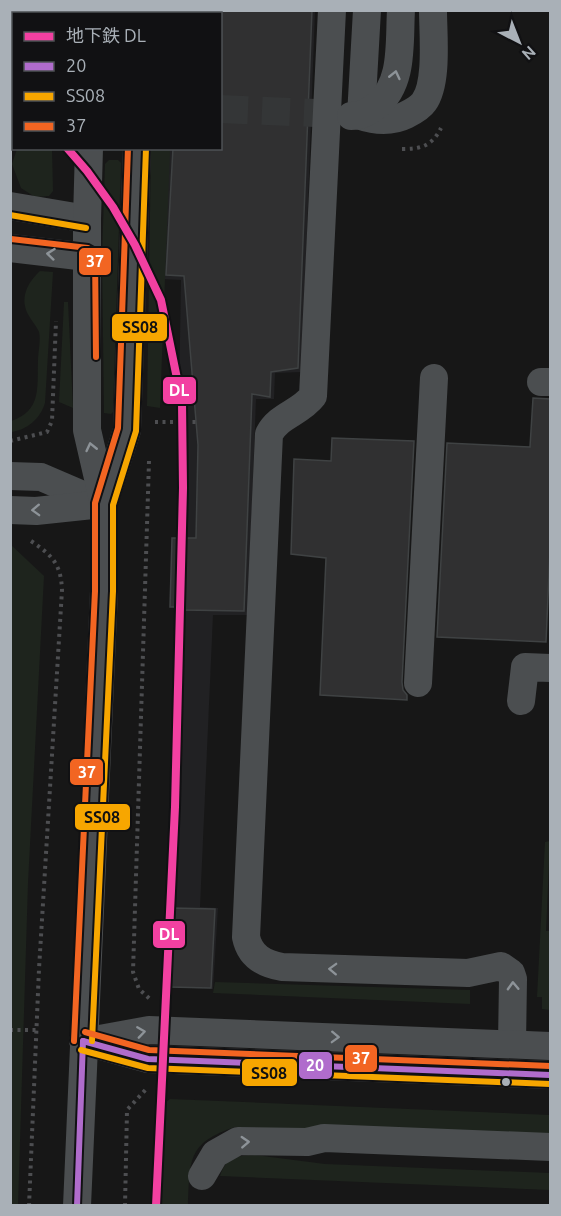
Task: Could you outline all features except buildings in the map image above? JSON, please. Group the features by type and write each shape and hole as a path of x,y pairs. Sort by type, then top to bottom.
{"street":[{"path":"332,10 321,113 313,396 308,402 274,424 269,434 246,930 248,945 253,954 268,964 282,967 468,973 501,966 511,973 513,979 512,1044"},
{"path":"361,116 367,10"},
{"path":"361,116 385,98 397,75 401,10"},
{"path":"321,113 361,116 372,120 394,120 414,111 424,102 432,79 434,10"},
{"path":"77,1206 103,603 104,504 87,430 89,150"},
{"path":"104,504 127,430 137,150"},
{"path":"10,206 87,219"},
{"path":"12,251 87,257"},
{"path":"418,683 434,378"},
{"path":"10,476 41,477 104,504"},
{"path":"10,510 36,511 104,504"},
{"path":"521,700 525,667 550,668"},
{"path":"83,1041 149,1030 550,1046"},
{"path":"83,1041 148,1059 550,1076"},
{"path":"307,1142 324,1138 550,1147"},
{"path":"202,1176 215,1154 238,1141 307,1142 352,1153 550,1162"}],"path":[{"path":"169,422 197,422"},
{"path":"10,441 46,432"},
{"path":"24,537 43,549 62,574 29,1206"},
{"path":"10,1030 37,1030"},
{"path":"124,1206 127,1110 147,1087 159,1088"}],"shaded area":[{"path":"315,11 302,372 275,373 274,399 256,399 248,615 213,615 200,907 218,908 213,989 169,987 181,280 161,279 167,150 222,150 222,12 174,12"},
{"path":"17,150 52,150 53,191 49,196 35,197 21,188 12,164"},
{"path":"151,150 170,150 160,408 147,406"},
{"path":"109,160 118,160 121,163 113,412 111,414 104,413 102,257 105,164"},
{"path":"40,271 53,272 45,403 40,414 32,423 11,432 11,421 28,411 36,397 40,335 26,310 25,297 28,286"},
{"path":"64,302 68,302 73,408 59,402"},
{"path":"10,544 44,576 28,883 18,1206 10,1205"},
{"path":"550,841 546,931 550,931 550,1010 542,1009 542,997 537,997 545,842"},
{"path":"215,982 470,990 470,1004 213,993"},
{"path":"170,1099 550,1115 550,1141 235,1127 208,1140 194,1155 189,1176 188,1205 160,1206 165,1103"},
{"path":"255,1155 325,1164 550,1173 550,1190 220,1176 226,1164 233,1158"}],"tunnel":[{"path":"222,109 316,113"}],"metro line":[{"name":"DL","path":"69,150 113,207 135,245 161,300 182,403 183,488 175,807 156,1206"}],"transit line":[{"name":"37","path":"74,1041 95,591 95,503 118,428 128,150"},
{"name":"SS08","path":"92,1041 113,591 113,505 136,431 146,150"},
{"name":"SS08","path":"10,215 86,228"},
{"name":"37","path":"11,239 88,248 95,252 96,357"},
{"name":"37","path":"85,1032 149,1050 550,1066"},
{"name":"20","path":"83,1041 148,1059 550,1075"},
{"name":"20","path":"77,1206 83,1041"},
{"name":"SS08","path":"81,1050 148,1068 550,1084"}]}
